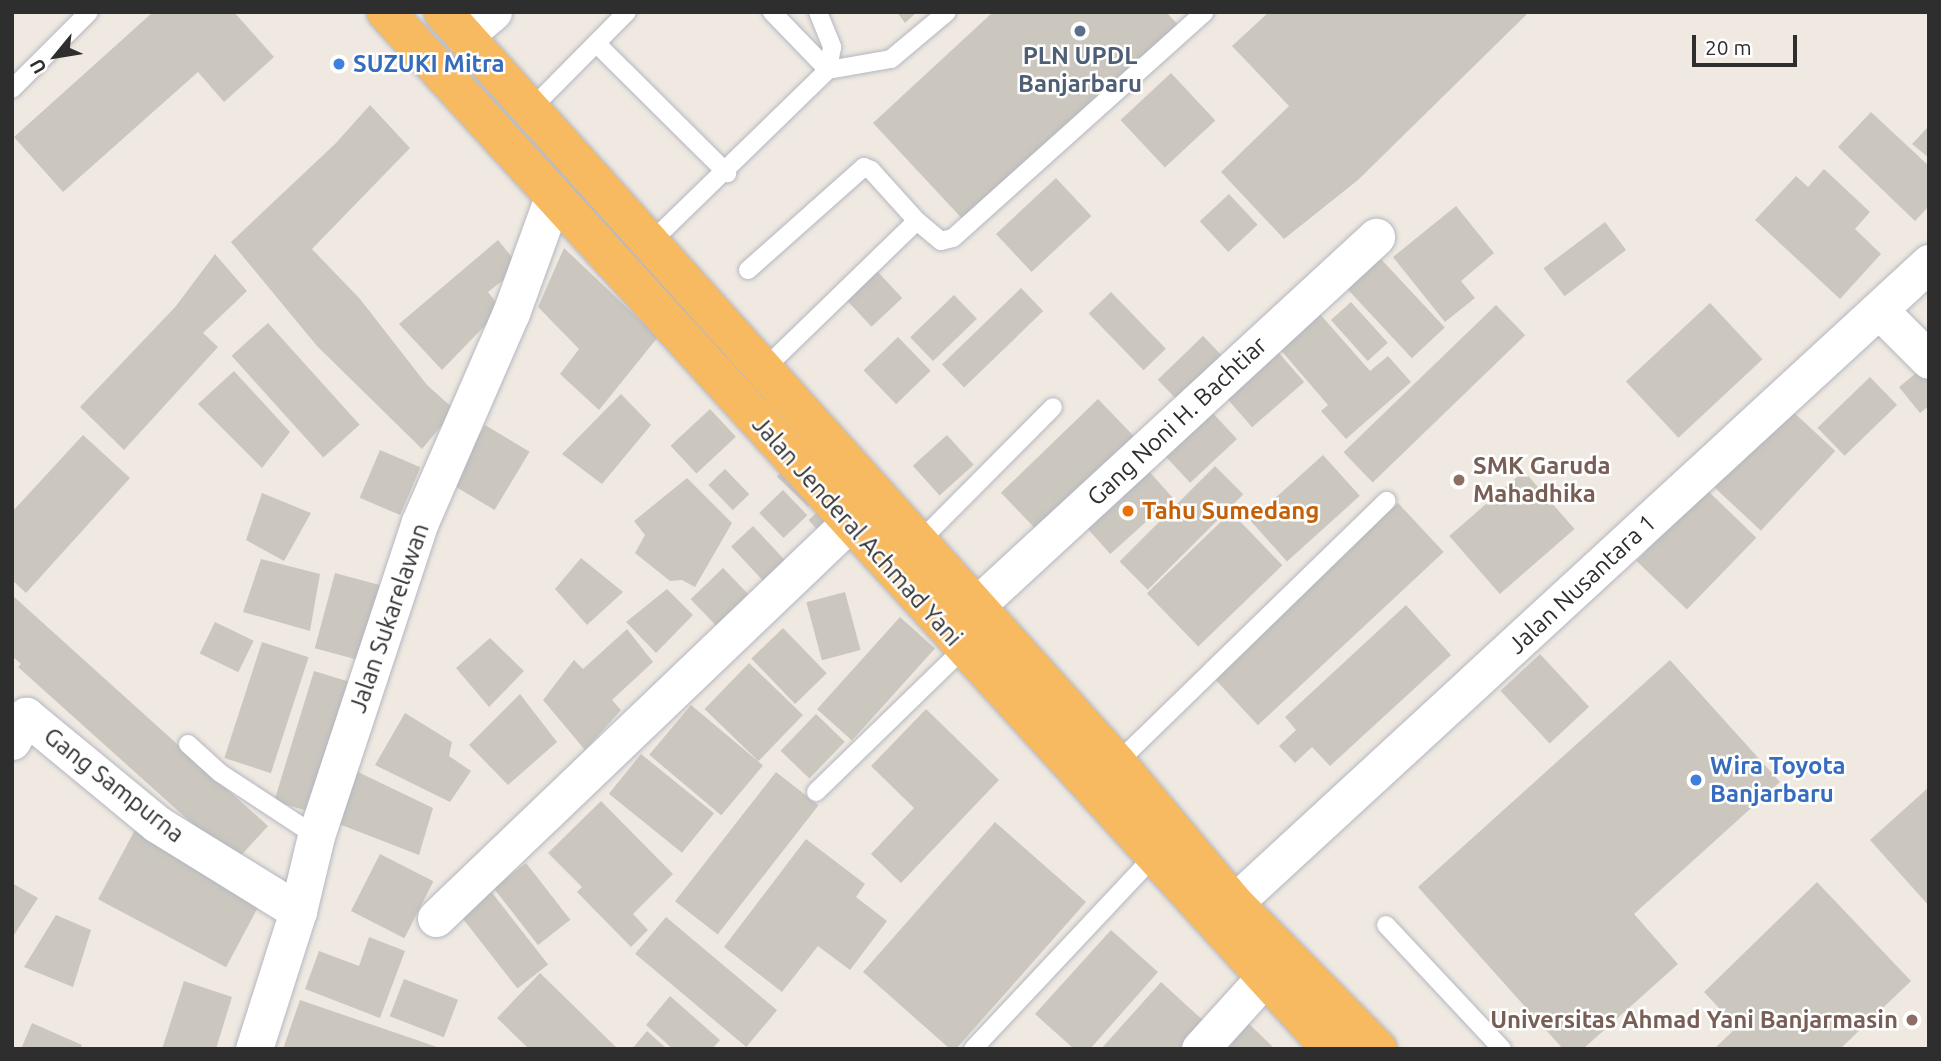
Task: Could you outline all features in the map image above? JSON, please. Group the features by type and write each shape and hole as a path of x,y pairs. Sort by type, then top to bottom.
{"highway":[{"name":"Jalan Jenderal Achmad Yani","path":"386,12 1331,1049"},
{"name":"Jalan Jenderal Achmad Yani","path":"453,24 1117,762 1234,903 1377,1049"}],"street":[{"path":"453,24 493,12"},
{"name":"Jalan Sukarelawan","path":"254,1049 298,911 316,836 420,522 511,313 553,197"},
{"name":"Gang Noni H. Bachtiar","path":"977,606 1376,237"},
{"name":"Jalan Nusantara 1","path":"1234,903 1880,311 1929,263"},
{"path":"1880,311 1929,360"},
{"path":"436,918 849,522"},
{"name":"Gang Sampurna","path":"12,741 26,716 157,824 298,911"},
{"path":"1200,1049 1265,977"}],"lane":[{"path":"12,89 89,12"},
{"path":"530,110 627,12"},
{"path":"772,12 828,70"},
{"path":"649,243 727,173 828,70 832,47 818,12"},
{"path":"828,70 891,59 947,12"},
{"path":"748,270 863,167 872,170 917,220 942,241 953,238 1205,12"},
{"path":"596,43 727,173"},
{"path":"763,370 917,220"},
{"path":"919,542 1053,407"},
{"path":"1117,762 1386,501"},
{"path":"817,792 964,648"},
{"path":"188,744 220,773 316,836"},
{"path":"973,1049 1154,856"},
{"path":"1386,925 1502,1049"}],"building":[{"path":"153,12 234,12 274,57 224,102 198,72 63,192 14,137"},
{"path":"897,12 917,12 905,23"},
{"path":"993,12 1166,12 1184,31 968,225 873,123"},
{"path":"1269,12 1529,12 1358,180 1284,239 1221,172 1289,106 1232,46"},
{"path":"1171,73 1215,121 1165,168 1121,120"},
{"path":"370,105 410,148 312,249 360,299 427,385 455,410 422,449 317,346 231,242 336,143"},
{"path":"1871,112 1929,166 1929,206 1915,221 1838,147"},
{"path":"1929,126 1929,158 1912,144"},
{"path":"1824,169 1870,212 1855,229 1881,254 1840,299 1755,220 1796,176 1808,187"},
{"path":"1056,178 1091,216 1031,272 996,234"},
{"path":"1229,194 1258,225 1228,252 1200,221"},
{"path":"1456,206 1494,253 1461,281 1475,298 1445,322 1393,257"},
{"path":"1605,222 1626,250 1565,296 1544,268"},
{"path":"498,240 520,267 488,292 501,309 442,370 399,324"},
{"path":"564,248 658,337 599,410 560,374 579,349 538,307"},
{"path":"215,254 247,291 203,333 218,347 124,450 80,407 176,306"},
{"path":"1380,258 1445,327 1412,358 1347,289"},
{"path":"877,271 902,298 872,327 846,300"},
{"path":"1021,288 1043,311 964,387 942,364"},
{"path":"1111,292 1166,349 1144,370 1089,314"},
{"path":"954,295 977,319 933,361 910,337"},
{"path":"1351,302 1388,343 1368,361 1331,320"},
{"path":"1710,303 1763,359 1678,438 1626,381"},
{"path":"1496,305 1525,335 1373,482 1343,452"},
{"path":"1319,313 1370,371 1388,356 1411,382 1346,439 1321,411 1328,405 1279,348"},
{"path":"268,323 360,425 323,458 232,356"},
{"path":"1203,336 1227,361 1182,405 1158,380"},
{"path":"898,337 931,371 896,404 863,370"},
{"path":"1272,345 1304,382 1252,427 1220,390"},
{"path":"1921,369 1929,378 1929,406 1920,413 1899,387"},
{"path":"234,371 290,432 262,468 198,404"},
{"path":"1870,377 1897,405 1845,456 1817,428"},
{"path":"621,394 651,425 602,484 562,454"},
{"path":"1098,399 1139,441 1042,535 1001,493"},
{"path":"1787,406 1835,451 1761,531 1713,486"},
{"path":"710,409 736,437 696,474 671,446"},
{"path":"1209,409 1237,439 1190,483 1162,453"},
{"path":"485,425 530,452 495,510 450,483"},
{"path":"83,435 130,478 26,593 12,580 12,512"},
{"path":"947,435 974,465 940,496 913,466"},
{"path":"380,450 421,467 400,515 360,498"},
{"path":"1323,455 1360,496 1287,561 1250,521"},
{"path":"788,465 819,495 808,506 777,477"},
{"path":"1215,466 1243,494 1148,590 1120,561"},
{"name":"Tahu Sumedang","path":"1146,468 1173,498 1110,554 1084,524"},
{"path":"725,469 749,494 733,510 708,485"},
{"path":"1524,471 1575,529 1500,594 1449,536"},
{"path":"687,478 732,523 695,587 682,580 670,581 635,553 645,535 634,521"},
{"path":"1706,489 1756,538 1687,610 1637,561"},
{"path":"783,490 807,515 784,538 759,513"},
{"path":"262,493 311,513 284,561 246,540"},
{"path":"1398,503 1444,552 1258,725 1212,676"},
{"path":"822,508 832,519 819,531 809,520"},
{"path":"1231,512 1282,565 1198,647 1147,593"},
{"path":"753,526 787,563 765,583 731,546"},
{"path":"581,558 623,592 587,625 555,589"},
{"path":"261,559 320,574 310,631 243,612"},
{"path":"723,568 751,597 718,628 691,599"},
{"path":"335,573 383,586 363,661 315,648"},
{"path":"667,589 693,615 656,653 626,622"},
{"path":"845,592 861,650 822,660 806,602"},
{"path":"12,595 268,826 235,862 18,667 21,664 12,656"},
{"path":"1406,605 1451,655 1330,766 1312,747 1295,763 1279,746 1296,730 1285,717"},
{"path":"900,617 935,648 852,741 817,709"},
{"path":"215,622 254,641 238,672 200,653"},
{"path":"783,628 827,673 795,704 751,659"},
{"path":"627,629 653,662 612,700 621,710 585,750 543,700 574,660 583,669"},
{"path":"490,638 524,671 489,707 456,668"},
{"path":"262,642 309,657 271,773 224,758"},
{"path":"1540,654 1589,707 1550,743 1501,691"},
{"path":"1670,660 1780,782 1634,914 1678,964 1583,1049 1563,1049 1418,887"},
{"path":"749,663 803,715 758,761 705,709"},
{"path":"314,671 354,683 314,813 274,801"},
{"path":"520,694 557,742 508,785 469,745"},
{"path":"691,705 763,765 721,815 649,755"},
{"path":"926,709 999,780 901,883 871,854 914,808 871,766"},
{"path":"405,713 452,742 449,756 471,771 450,802 375,765"},
{"path":"816,714 845,742 809,778 781,751"},
{"path":"641,754 714,813 682,853 609,794"},
{"path":"358,772 433,808 419,855 339,824"},
{"path":"776,772 819,805 718,934 675,901"},
{"path":"1929,787 1929,906 1870,840"},
{"path":"601,801 673,874 633,914 648,930 631,947 577,892 582,887 548,853"},
{"path":"995,822 1086,902 956,1049 950,1049 863,972"},
{"path":"137,826 265,894 226,967 98,899"},
{"path":"806,839 865,884 856,897 887,921 850,970 818,946 782,992 724,947"},
{"path":"380,854 433,881 404,938 351,911"},
{"path":"526,863 570,920 538,945 494,888"},
{"path":"1817,882 1911,981 1840,1049 1714,1049 1737,1027 1704,992"},
{"path":"12,883 38,898 12,938"},
{"path":"486,885 548,965 517,989 455,909"},
{"path":"56,915 91,930 73,987 24,967"},
{"path":"666,917 777,1010 746,1047 635,954"},
{"path":"1111,930 1158,972 1090,1049 1074,1049 1035,1014"},
{"path":"369,937 405,951 380,1018 305,989 319,951 359,966"},
{"path":"540,973 618,1049 529,1049 497,1018"},
{"path":"404,979 458,1000 444,1037 390,1016"},
{"path":"184,981 232,997 216,1049 162,1049"},
{"path":"1161,982 1207,1024 1185,1049 1101,1049"},
{"path":"670,996 720,1040 712,1049 673,1049 646,1025"},
{"path":"300,1000 440,1048 440,1049 283,1049"},
{"path":"1247,1022 1275,1049 1221,1049"},
{"path":"32,1023 82,1045 80,1049 21,1049"},
{"path":"647,1031 667,1049 632,1049"}],"place":[{"name":"PLN UPDL Banjarbaru","path":"1080,31"},
{"name":"SUZUKI Mitra","path":"339,64"},
{"name":"SMK Garuda Mahadhika","path":"1459,480"},
{"name":"Tahu Sumedang","path":"1128,511"},
{"name":"Wira Toyota Banjarbaru","path":"1696,780"},
{"name":"Universitas Ahmad Yani Banjarmasin","path":"1912,1020"}]}
